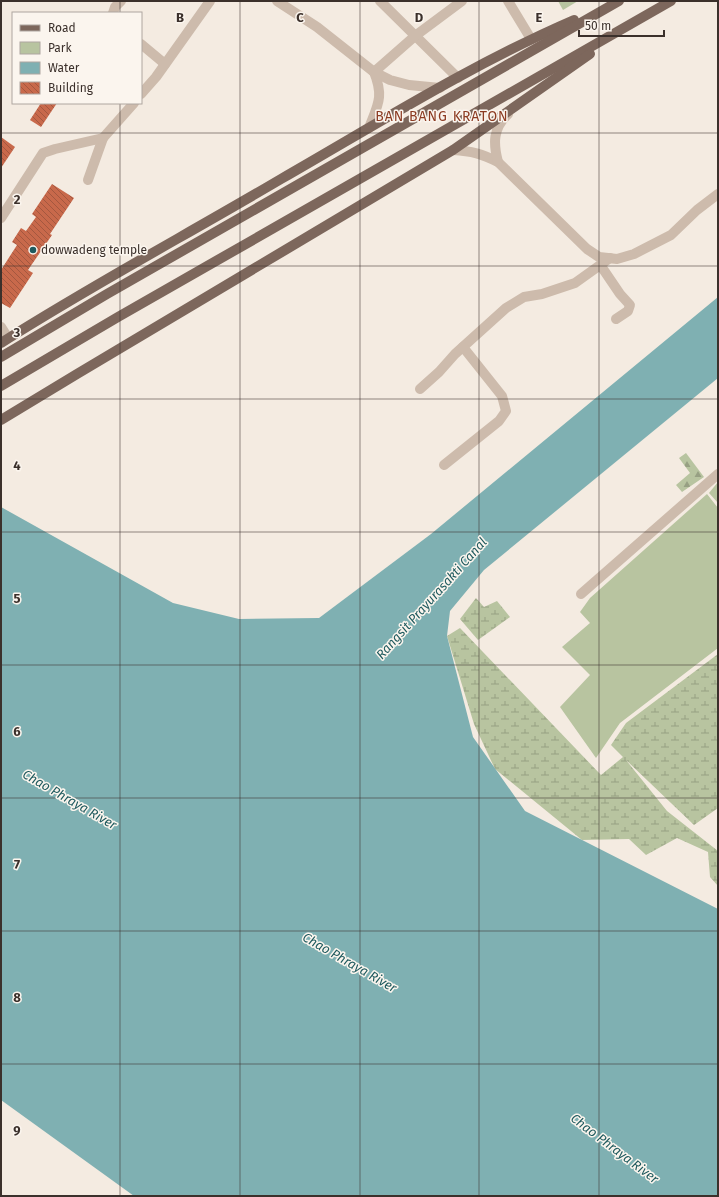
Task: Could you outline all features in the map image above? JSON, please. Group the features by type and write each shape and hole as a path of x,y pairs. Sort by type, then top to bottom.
{"main road":[{"path":"1,386 118,317 671,1"},
{"path":"4,340 458,78 531,39 617,2"},
{"path":"1,357 107,294 617,2"},
{"path":"1,420 454,150 630,25"}],"street":[{"path":"114,12 115,7 121,1"},
{"path":"142,93 165,64 210,1"},
{"path":"277,1 317,27 374,72 390,80 409,85 440,88"},
{"path":"380,1 458,78"},
{"path":"374,72 415,36 462,1"},
{"path":"508,1 531,39"},
{"path":"142,45 165,64"},
{"path":"369,128 380,96 379,85 374,72"},
{"path":"88,180 103,138 133,104"},
{"path":"498,162 494,149 495,136 500,122 515,108"},
{"path":"1,218 43,153 103,138"},
{"path":"454,150 470,151 482,154 498,162 587,249 599,257 617,259 634,254 671,235 718,194"},
{"path":"420,389 439,372 455,354 506,308 524,297 542,294 575,282 601,266 610,258"},
{"path":"601,266 620,294 630,305 628,310 616,319"},
{"path":"1,327 4,340"},
{"path":"444,465 499,421 506,411 502,396 463,348"},
{"path":"581,594 718,474"}],"green space":[{"path":"558,1 578,1 563,10"},
{"path":"686,453 704,477 682,492 676,485 690,473 679,458"},
{"path":"718,482 718,503 709,493"},
{"path":"707,494 718,508 718,648 620,723 596,758 560,707 590,675 562,647 590,623 580,612 590,598"},
{"path":"476,598 484,607 497,601 510,617 478,640 460,619"},
{"path":"460,628 601,775 623,757 611,745 626,723 718,654 718,808 694,825 626,760 667,811 718,851 718,886 710,877 708,852 677,838 646,855 629,839 582,840 495,769 474,724 447,636"}],"water":[{"path":"718,297 718,378 484,570 450,611 447,636 473,737 525,811 718,909 718,1196 134,1196 1,1100 1,507 173,603 239,619 319,618 431,534"}],"building":[{"path":"40,104 56,104 41,127 30,120"},
{"path":"1,137 15,147 1,168"},
{"path":"52,184 74,198 50,234 52,235 28,270 33,273 10,308 1,303 1,270 17,245 12,242 21,228 26,231 36,217 32,214"}],"place":[{"name":"dowwadeng temple","path":"33,250"}],"district":[{"name":"BAN BANG KRATON","path":"442,116"}],"water label":[{"name":"Rangsit Prayurasakti Canal","path":"431,598"},
{"name":"Chao Phraya River","path":"70,799"},
{"name":"Chao Phraya River","path":"350,962"},
{"name":"Chao Phraya River","path":"615,1148"}]}
